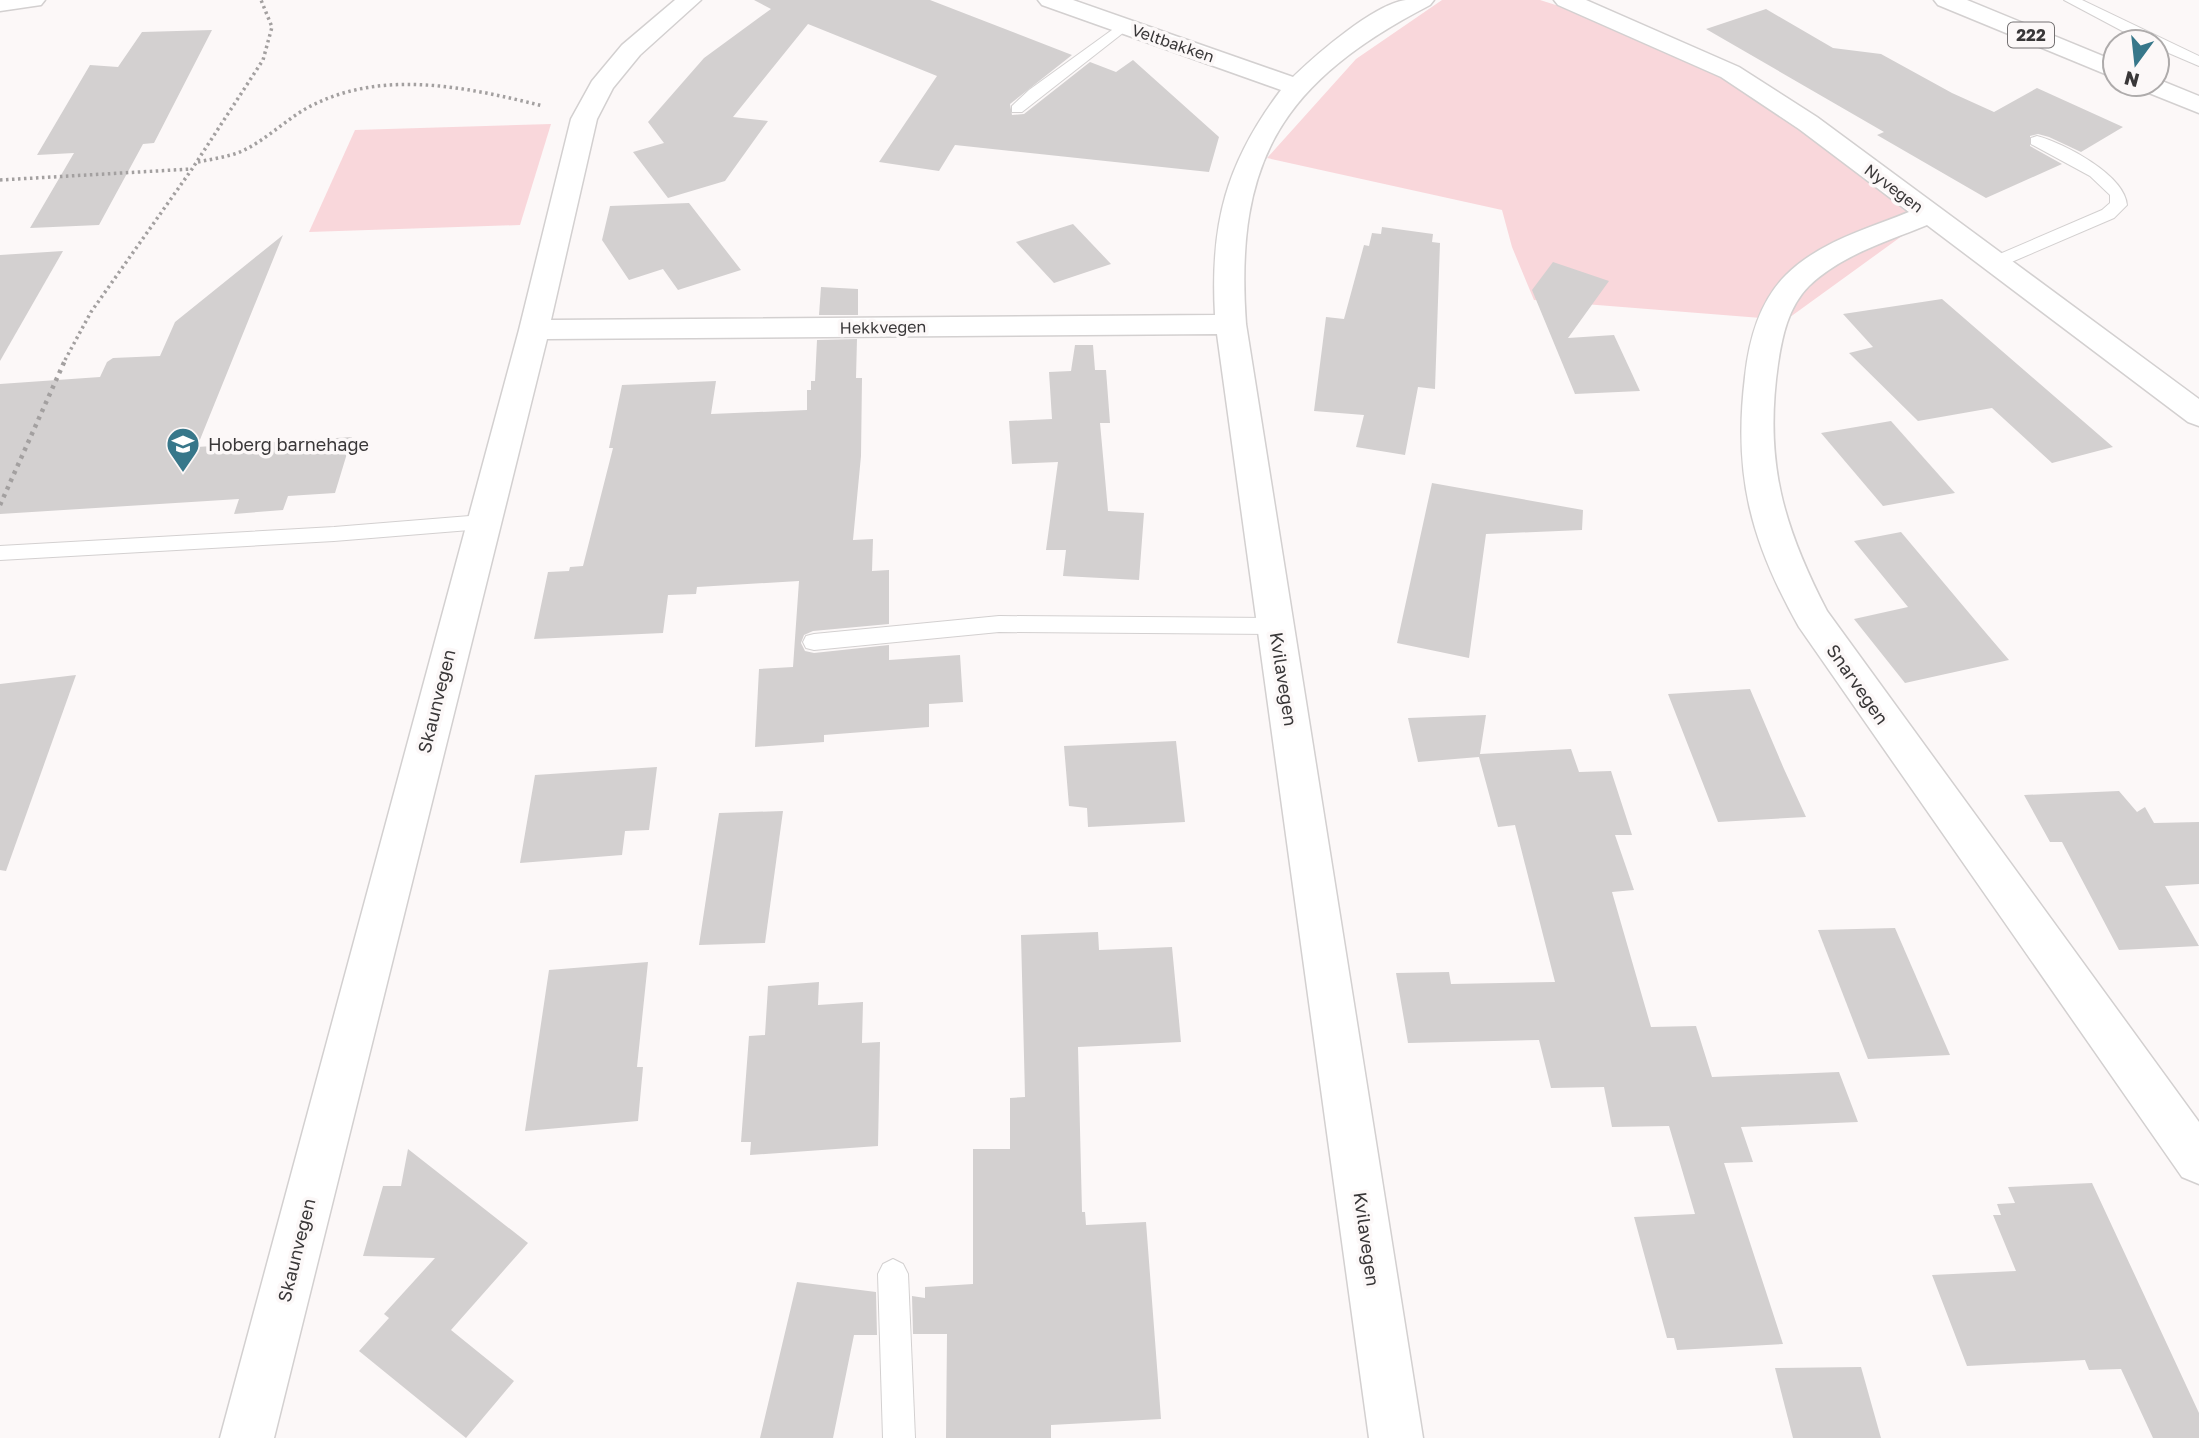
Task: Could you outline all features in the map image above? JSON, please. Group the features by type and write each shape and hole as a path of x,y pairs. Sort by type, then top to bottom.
{"street":[{"path":"0,4 33,0"},
{"name":"Skaunvegen","path":"247,1438 482,522 534,330 584,119 601,86 631,50 689,0"},
{"name":"Veltbakken","path":"1050,0 1297,87"},
{"name":"Kvilavegen","path":"1396,1438 1231,324 1226,265 1236,195 1247,164 1270,121 1297,87 1349,41 1422,0"},
{"name":"Nyvegen","path":"1566,0 1693,54 1752,85 1808,122 1993,263 2195,408"},
{"name":"222","path":"1946,0 2101,64"},
{"name":"222","path":"1987,0 2101,49"},
{"path":"2171,79 2199,92"},
{"path":"2171,93 2199,105"},
{"name":"Snarvegen","path":"1929,214 1821,261 1797,281 1777,306 1766,338 1755,439 1765,512 1777,550 1812,618 2199,1161"},
{"name":"Hekkvegen","path":"534,330 1231,324"}],"lane":[{"path":"2071,0 2126,28"},
{"path":"1017,109 1034,93 1123,26"},
{"path":"2171,50 2199,62"},
{"path":"1993,263 2098,219 2117,209 2120,203 2118,192 2106,179 2037,141"},
{"path":"0,553 334,534 482,522"},
{"path":"814,642 999,624 1276,626"},
{"path":"893,1274 899,1438"}],"path":[{"path":"0,505 74,341 254,75 271,41 272,27 261,0"},
{"path":"196,162 238,153 309,107 357,88 429,86 506,96 584,119"},
{"path":"0,180 192,169"}],"shaded area":[{"path":"1442,0 1540,0 1603,20 1788,97 1932,221 1913,228 1786,320 1534,300 1512,247 1502,210 1267,158 1356,59"},
{"path":"551,124 520,225 309,232 355,130"}],"building":[{"path":"754,0 930,0 1072,55 1010,104 1012,115 1024,114 1090,62 1116,72 1133,60 1219,137 1209,172 955,145 939,171 879,162 937,76 808,24 733,117 768,121 725,181 668,198 633,152 664,143 648,122 704,58 771,9"},
{"path":"1766,9 1833,48 1881,54 1952,93 1994,112 2037,88 2123,127 2081,152 2049,137 2038,134 2030,136 2030,146 2062,164 1986,198 1877,135 1884,132 1706,29"},
{"path":"212,30 154,143 143,144 99,225 30,228 74,153 37,155 90,65 118,67 142,32"},
{"path":"689,203 741,270 678,290 663,269 629,280 602,240 610,206"},
{"path":"1073,224 1111,264 1054,283 1016,242"},
{"path":"1382,227 1433,234 1432,242 1440,243 1435,389 1418,387 1405,455 1356,447 1364,415 1314,411 1326,317 1344,319 1364,245 1369,246 1372,233 1381,234"},
{"path":"283,235 197,447 352,437 335,493 288,496 283,510 234,514 239,499 0,514 0,384 100,377 107,362 113,358 160,356 175,322"},
{"path":"63,251 0,361 0,255"},
{"path":"1553,262 1609,281 1568,338 1614,335 1640,391 1575,394 1532,290"},
{"path":"821,287 858,289 858,315 819,315"},
{"path":"1942,299 2113,447 2052,463 1992,408 1918,421 1849,353 1873,347 1843,314"},
{"path":"857,339 856,378 862,378 861,456 853,540 873,539 872,571 889,570 889,624 813,631 804,635 801,643 805,651 814,653 889,645 889,660 960,655 963,702 929,704 929,727 824,735 824,742 755,747 759,669 793,667 799,581 697,587 696,594 668,595 663,633 534,639 548,572 569,571 570,567 583,566 613,448 609,448 622,385 716,381 711,414 807,410 807,390 811,390 811,381 815,381 817,340"},
{"path":"1075,345 1093,345 1095,370 1106,370 1110,423 1100,423 1108,511 1144,513 1139,580 1063,576 1066,550 1046,550 1058,462 1012,464 1009,421 1052,419 1049,372 1071,371"},
{"path":"1891,421 1955,493 1883,506 1821,433"},
{"path":"1432,483 1583,510 1582,530 1486,534 1469,658 1397,643"},
{"path":"1901,532 2009,660 1905,683 1854,619 1908,607 1854,541"},
{"path":"76,675 6,871 0,870 0,684"},
{"path":"1750,689 1806,817 1718,822 1668,694"},
{"path":"1486,715 1480,754 1571,749 1579,772 1611,771 1632,835 1615,835 1634,890 1612,892 1651,1027 1696,1026 1712,1077 1839,1072 1858,1122 1741,1127 1753,1162 1724,1163 1783,1344 1677,1350 1674,1338 1667,1338 1634,1217 1695,1214 1669,1126 1612,1127 1604,1087 1551,1088 1539,1040 1408,1043 1396,973 1449,972 1451,984 1555,982 1515,825 1498,827 1479,757 1418,762 1408,718"},
{"path":"1176,741 1185,822 1088,827 1087,808 1069,806 1064,746"},
{"path":"657,767 649,830 625,831 622,855 520,863 535,775"},
{"path":"2119,791 2137,812 2145,807 2154,823 2199,822 2199,884 2165,886 2199,946 2119,950 2062,842 2050,842 2024,795"},
{"path":"783,811 765,943 699,945 719,813"},
{"path":"1895,928 1950,1055 1868,1059 1818,930"},
{"path":"1098,932 1099,950 1172,947 1181,1042 1078,1047 1082,1212 1085,1212 1086,1225 1146,1222 1161,1419 1051,1425 1051,1438 946,1438 947,1334 913,1334 912,1296 925,1298 925,1287 973,1284 973,1149 1010,1149 1010,1098 1025,1097 1021,935"},
{"path":"648,962 637,1067 643,1067 638,1121 525,1131 549,970"},
{"path":"819,982 818,1005 863,1002 862,1043 880,1042 878,1146 750,1155 751,1142 741,1142 749,1036 765,1035 768,986"},
{"path":"408,1149 528,1243 451,1330 514,1381 466,1438 359,1351 389,1318 384,1314 435,1258 363,1256 383,1186 401,1186"},
{"path":"2092,1183 2199,1413 2199,1438 2153,1438 2121,1369 2089,1370 2085,1360 1967,1366 1932,1275 2016,1271 1993,1215 2001,1215 1997,1204 2015,1203 2008,1187"},
{"path":"797,1282 876,1292 877,1335 854,1335 833,1438 760,1438"},
{"path":"1861,1367 1881,1438 1793,1438 1775,1368"}],"place":[{"name":"Hoberg barnehage","path":"183,474"}]}
